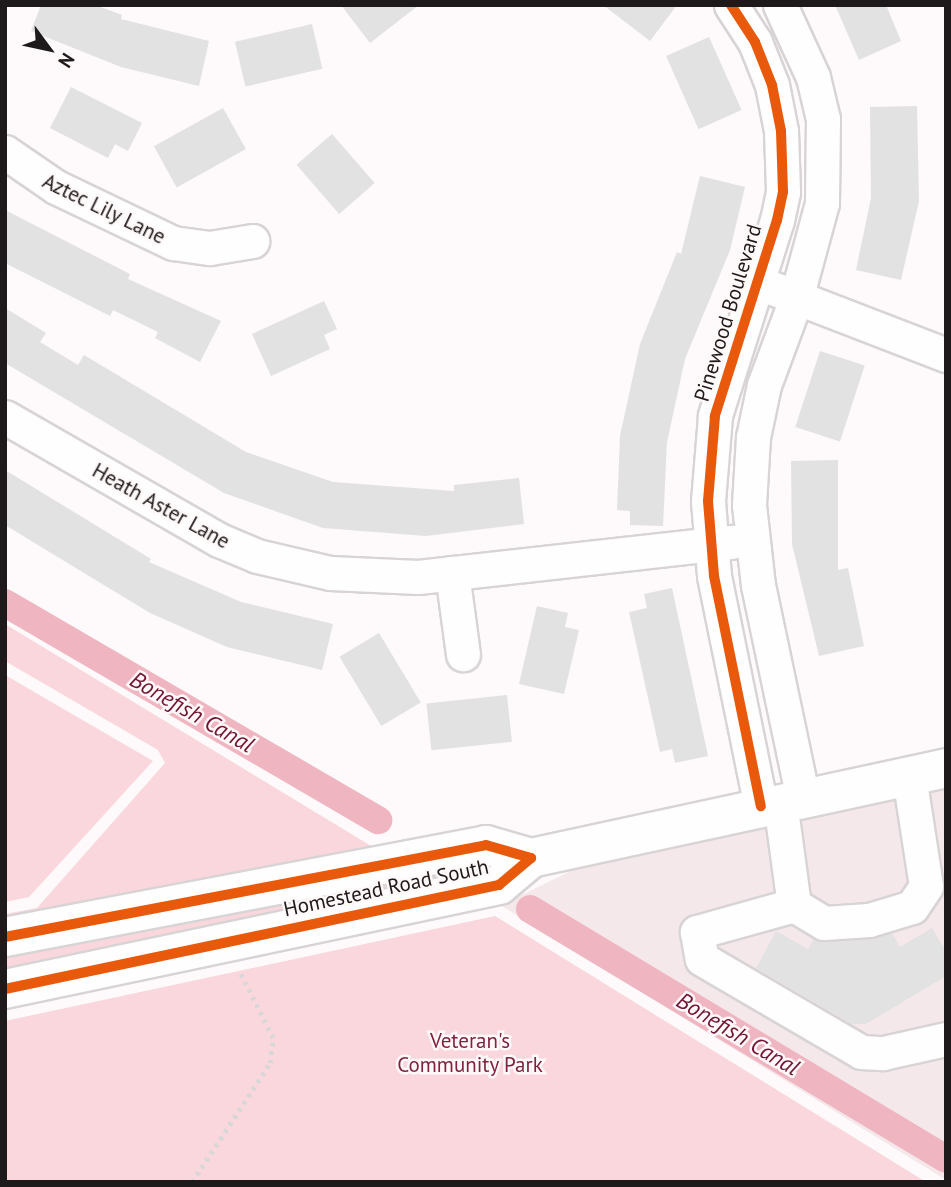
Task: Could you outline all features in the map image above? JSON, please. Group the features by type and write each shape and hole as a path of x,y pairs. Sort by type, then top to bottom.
{"main road":[{"name":"Homestead Road South","path":"5,989 499,885 531,858 946,768"},
{"name":"Homestead Road South","path":"5,937 486,845 531,858"}],"street":[{"name":"Pinewood Boulevard","path":"731,5 755,42 772,85 781,131 783,192 760,282 727,370 716,416 708,501 711,546 781,802"},
{"path":"780,5 813,77 824,142 822,204 796,299 764,386 752,437 751,539 794,905"},
{"name":"Aztec Lily Lane","path":"5,152 56,187 173,243 210,248 252,241"},
{"path":"760,282 796,299 946,355"},
{"name":"Heath Aster Lane","path":"5,417 183,523 257,556 330,573 418,577 711,546 751,539"},
{"path":"452,573 463,654"},
{"path":"909,776 932,843 926,886 912,907 869,920 824,923 794,905 697,932 702,959 861,1052 883,1053 946,1038"}],"path":[{"path":"192,1182 270,1063 273,1038 236,965"}],"shaded area":[{"path":"946,783 946,1180 502,906 471,905 524,894 597,858"}],"green space":[{"path":"5,624 381,852 5,922 5,914 37,908 165,763 158,750 5,661"},
{"path":"5,675 153,761 29,897 5,902"},
{"path":"418,874 434,884 5,974 5,952"},
{"name":"Veteran's Community Park","path":"495,916 926,1182 5,1182 5,1021"}],"building":[{"path":"41,5 95,5 122,15 121,19 209,41 199,86 121,67 31,31"},
{"path":"341,5 419,5 370,43"},
{"path":"603,5 677,5 650,41"},
{"path":"835,5 886,5 901,41 859,60"},
{"path":"312,24 322,69 245,87 235,42"},
{"path":"709,37 742,110 699,129 666,56"},
{"path":"71,87 142,123 128,151 115,144 108,158 50,128"},
{"path":"917,106 919,201 901,280 856,270 871,198 870,107"},
{"path":"223,108 246,149 177,187 154,146"},
{"path":"332,134 375,183 339,214 297,165"},
{"path":"700,176 745,187 730,250 685,359 667,442 663,526 630,525 630,511 617,510 620,436 640,344 677,252 681,254"},
{"path":"5,210 130,274 128,279 221,321 200,362 155,338 158,332 113,310 110,316 5,263"},
{"path":"324,301 337,329 324,335 330,349 271,376 252,334"},
{"path":"5,308 46,333 40,342 78,365 84,355 246,452 333,482 454,491 454,485 519,478 524,524 426,536 323,528 224,493 5,363"},
{"path":"820,351 865,366 840,442 795,427"},
{"path":"838,460 838,570 848,568 864,646 819,656 792,544 791,461"},
{"path":"5,470 151,559 149,562 241,602 333,624 322,670 227,647 150,613 5,525"},
{"path":"672,588 708,756 675,763 672,749 660,752 629,612 647,608 644,594"},
{"path":"537,606 568,613 565,627 579,630 564,694 519,684"},
{"path":"379,633 421,702 381,726 340,657"},
{"path":"507,695 512,742 431,750 426,703"},
{"path":"932,928 946,951 946,976 866,1024 852,1024 756,968 776,931 808,949 814,939 870,939 892,933 900,947"}],"waterway":[{"name":"Bonefish Canal","path":"5,603 378,820"},
{"name":"Bonefish Canal","path":"530,909 946,1159"}],"cycle path":[{"path":"731,5 755,42 772,85 781,131 783,192 777,220 715,416 708,501 714,576 761,806"},
{"path":"5,937 486,845 531,858"},
{"path":"5,989 499,885 531,858"}]}
